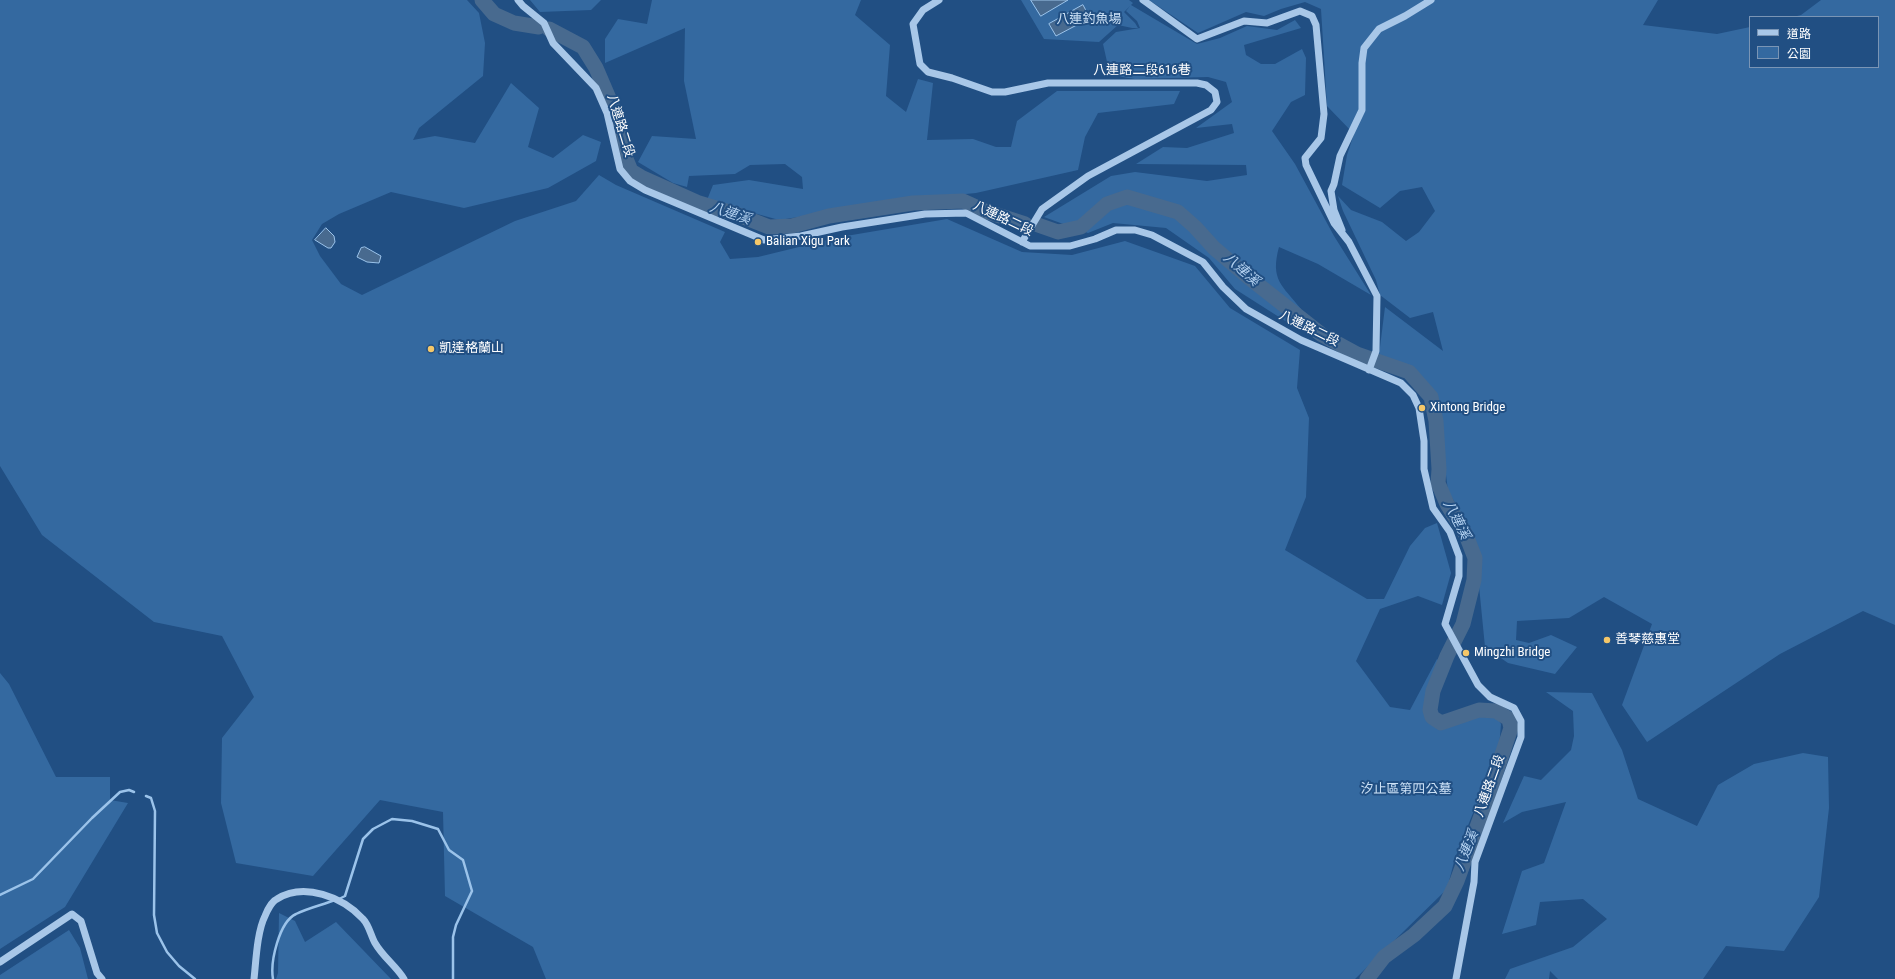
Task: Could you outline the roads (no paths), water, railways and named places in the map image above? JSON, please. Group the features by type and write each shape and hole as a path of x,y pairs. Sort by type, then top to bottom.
{"street":[{"name":"八連路二段","path":"518,0 544,23 553,43 596,88 607,114 620,169 630,181 645,190 764,240 802,236 842,227 925,214 966,213 1030,246 1070,246 1095,239 1116,230 1135,230 1152,235 1203,262 1223,287 1246,309 1301,340 1370,368 1401,383 1413,395 1419,408 1424,440 1424,469 1429,496 1433,508 1450,532 1459,556 1459,576 1445,624 1450,636 1460,649 1478,685 1490,697 1514,708 1521,721 1521,737 1474,862 1474,882 1456,979"},
{"name":"八連路二段616巷","path":"939,0 923,10 914,24 920,64 928,72 952,78 992,92 1005,92 1048,83 1197,83 1206,85 1215,92 1217,102 1211,110 1088,176 1042,209 1022,242"},
{"path":"1143,0 1197,39 1244,21 1267,23 1300,11 1312,16 1316,25 1324,114 1321,138 1305,158 1306,165 1334,223 1346,239"},
{"path":"1370,368 1376,351 1377,296 1346,239 1334,210 1331,191 1340,156 1362,110 1362,63 1364,48 1379,29 1405,16 1431,0"},
{"path":"254,979 259,939 264,917 276,899 292,892 315,893 331,897 348,905 364,920 376,944 404,979"},
{"path":"0,962 72,914 81,921 97,973 102,979"}],"waterway":[{"name":"八連溪","path":"482,0 494,14 514,23 539,27"},
{"name":"八連溪","path":"549,29 583,47 596,68 617,117 626,159 631,171 699,203 736,214 769,227 792,226 829,216 913,203 963,201 985,211 1025,224"},
{"name":"八連溪","path":"1038,225 1058,232 1081,227 1107,204 1127,197 1178,212 1195,227 1214,248 1322,335 1357,354 1409,372 1431,397 1436,421 1439,469 1438,483 1447,504 1466,535 1475,558 1474,580 1463,624 1447,656 1433,691 1430,710 1432,717 1441,723 1479,710 1496,711 1509,719 1511,728 1457,881 1445,906 1414,935 1384,957 1367,979"},
{"path":"0,895 33,879 92,818 120,792 129,790 134,792"},
{"path":"146,796 151,798 155,811 154,915 157,933 167,952 179,966 195,979"},
{"path":"339,899 345,896 363,839 373,829 392,819 412,821 438,829 449,850 463,860 472,891 456,925 453,937 453,979"},
{"path":"273,979 272,972 274,953 280,934 290,918 296,914 335,900"}],"place":[{"name":"Balian Xigu Park","path":"758,242"},
{"name":"凱達格蘭山","path":"431,349"},
{"name":"Xintong Bridge","path":"1422,408"},
{"name":"善琴慈惠堂","path":"1607,640"},
{"name":"Mingzhi Bridge","path":"1466,653"}],"park label":[{"name":"八連釣魚場","path":"1089,20"},
{"name":"汐止區第四公墓","path":"1406,790"}]}
